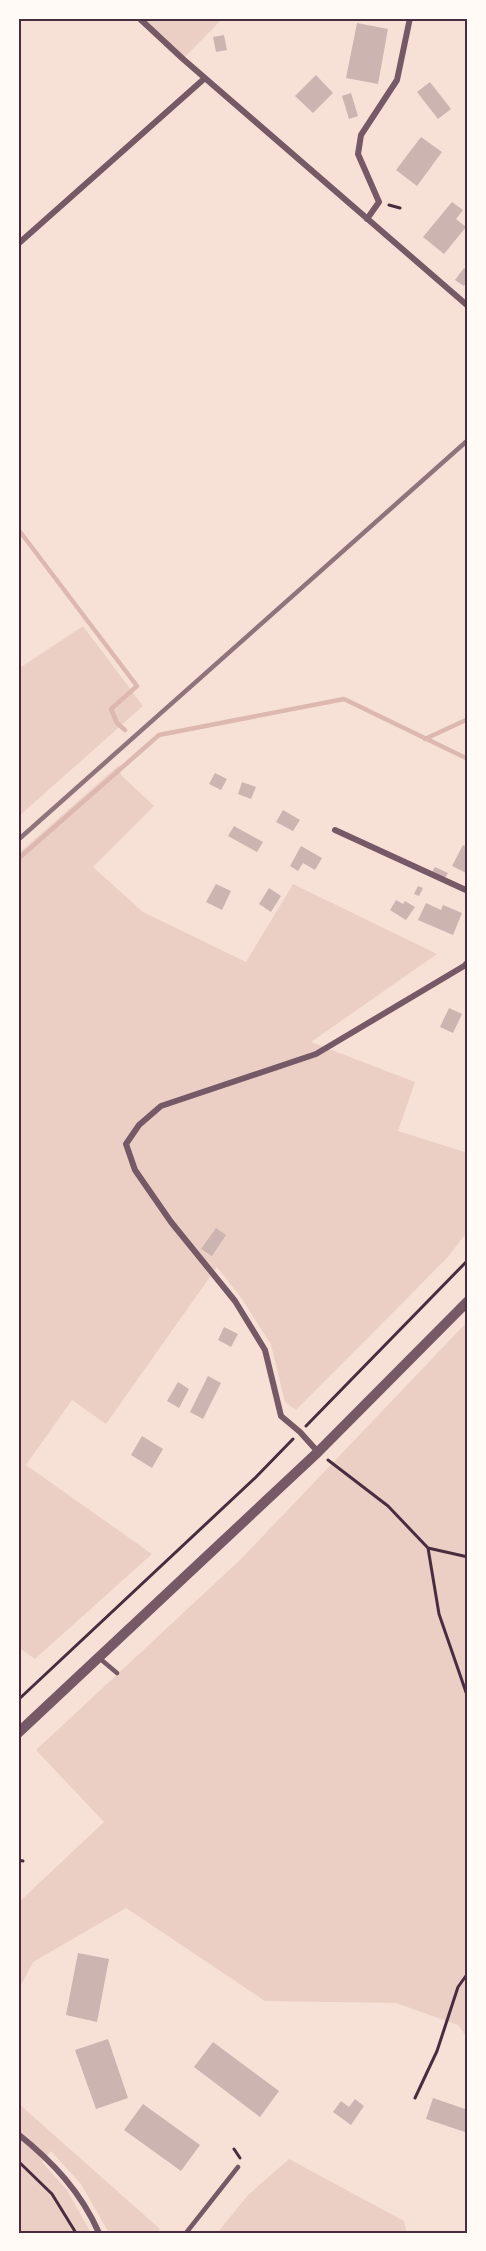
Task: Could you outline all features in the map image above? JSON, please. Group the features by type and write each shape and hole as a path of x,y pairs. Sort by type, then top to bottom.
{"street":[{"path":"139,18 468,306"},
{"path":"367,219 379,202 358,154 361,135 397,81 410,18"},
{"path":"18,244 205,78"},
{"path":"335,831 468,891"},
{"path":"318,1452 281,1416 265,1350 235,1301 171,1222 135,1170 126,1144 139,1125 161,1106 316,1054 468,962"},
{"path":"18,1733 318,1452 468,1301"},
{"path":"18,2134 44,2155 70,2182 88,2209 99,2233"}],"lane":[{"path":"98,1657 117,1673"},
{"path":"186,2233 238,2167"}],"path":[{"path":"18,1700 256,1477 468,1260"},
{"path":"318,1452 388,1506 428,1548 468,1557"},
{"path":"428,1548 439,1614 468,1698"},
{"path":"415,2098 437,2051 458,1987 468,1972"},
{"path":"18,2161 52,2194 76,2233"}],"shaded area":[{"path":"139,18 223,18 183,59"},
{"path":"83,626 143,706 18,817 18,669"},
{"path":"119,765 121,775 154,806 93,867 143,912 246,962 293,884 437,954 311,1042 415,1082 398,1131 468,1153 468,1231 447,1258 296,1410 285,1402 271,1345 242,1299 217,1267 106,1424 72,1400 26,1465 152,1554 35,1659 18,1647 18,854"},
{"path":"468,1321 468,2039 458,2025 396,2003 265,2001 126,1908 33,1962 18,1991 18,1903 104,1822 36,1750 241,1559"},
{"path":"18,2103 160,2229 157,2233 109,2233 81,2184 51,2151 42,2162 67,2190 91,2233 18,2233"},
{"path":"289,2159 404,2221 407,2233 217,2233 248,2195"}],"building":[{"path":"357,23 388,29 378,84 346,78"},
{"path":"224,35 227,50 216,52 213,37"},
{"path":"316,75 333,93 313,113 295,96"},
{"path":"430,82 451,109 438,119 417,92"},
{"path":"351,93 358,116 349,119 342,96"},
{"path":"421,137 442,152 417,186 396,170"},
{"path":"452,202 463,210 456,219 466,227 444,254 423,237"},
{"path":"464,268 468,271 468,279 464,286 455,280"},
{"path":"215,773 227,779 221,790 209,784"},
{"path":"242,782 256,787 251,799 238,794"},
{"path":"283,810 300,820 293,831 276,822"},
{"path":"234,826 263,842 257,852 228,836"},
{"path":"463,845 468,847 468,874 452,866"},
{"path":"301,846 322,858 315,870 303,863 298,871 290,866"},
{"path":"435,867 448,873 445,878 432,872"},
{"path":"216,884 231,891 222,910 206,902"},
{"path":"418,886 423,888 419,896 414,894"},
{"path":"269,888 281,896 271,912 259,904"},
{"path":"396,900 403,904 405,901 415,907 406,920 390,910"},
{"path":"426,903 441,910 443,905 462,913 453,935 418,920"},
{"path":"449,1008 462,1014 453,1033 440,1027"},
{"path":"216,1228 226,1235 212,1256 201,1249"},
{"path":"224,1327 238,1334 231,1347 218,1340"},
{"path":"208,1376 221,1383 203,1419 190,1412"},
{"path":"178,1382 189,1389 179,1408 167,1401"},
{"path":"142,1436 163,1449 152,1468 131,1455"},
{"path":"78,1953 109,1959 97,2022 66,2015"},
{"path":"108,2039 128,2098 96,2109 75,2050"},
{"path":"213,2042 279,2091 260,2117 194,2067"},
{"path":"433,2098 468,2110 468,2133 426,2119"},
{"path":"355,2099 364,2106 351,2125 333,2112 341,2101 349,2107"},
{"path":"143,2104 200,2145 181,2171 124,2130"}],"waterway":[{"path":"18,529 137,686 111,709 117,723 125,730"},
{"path":"18,859 159,735 344,699 468,759"},
{"path":"425,739 468,719"}],"railway":[{"path":"18,840 468,440"}]}
